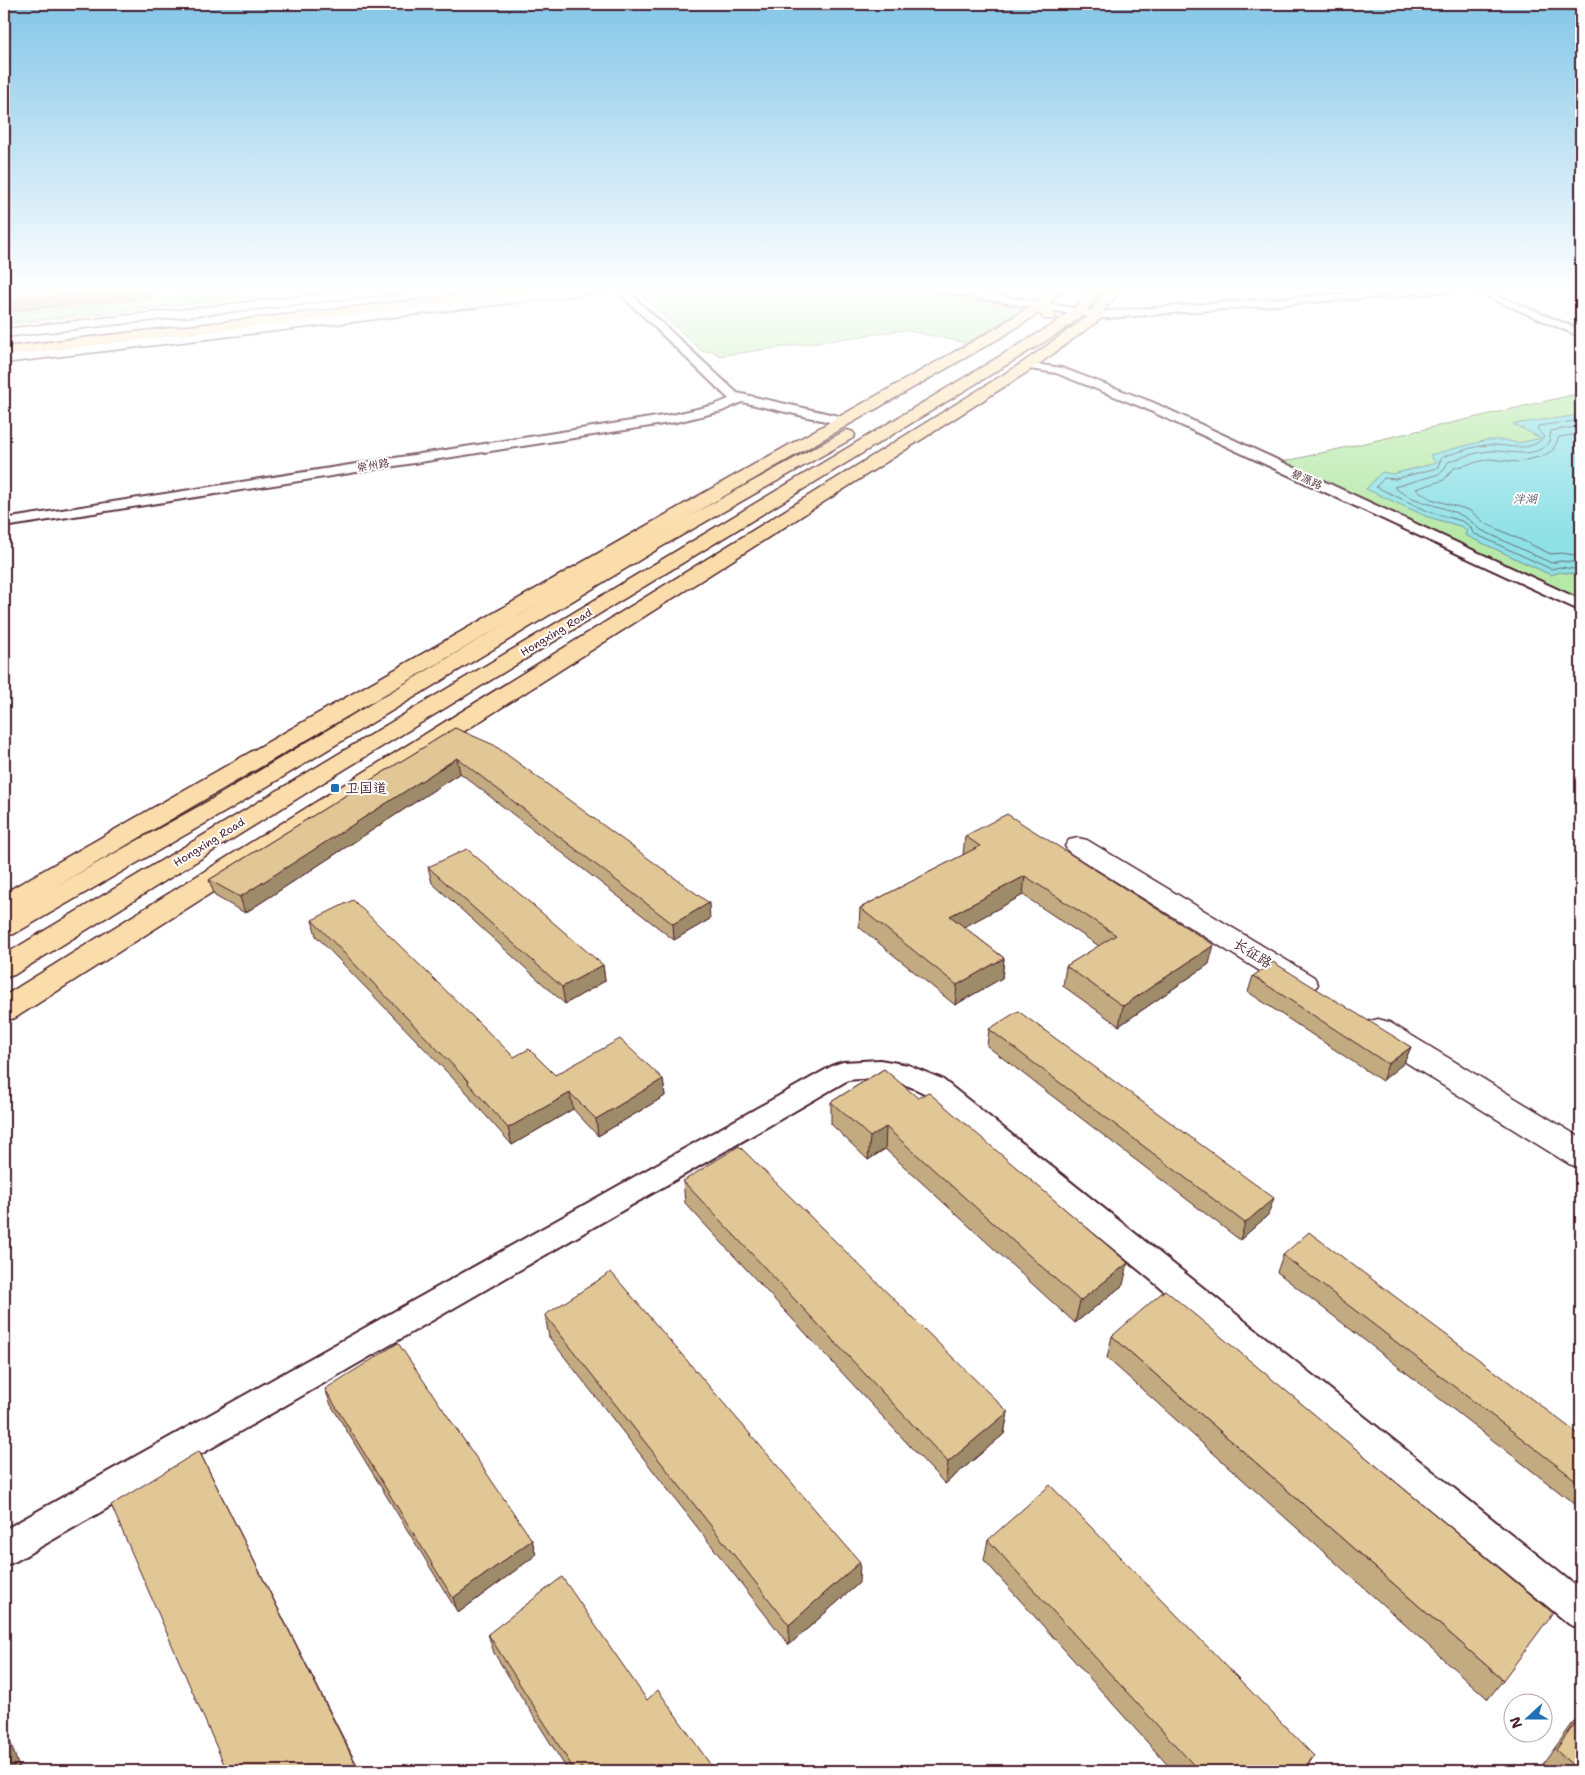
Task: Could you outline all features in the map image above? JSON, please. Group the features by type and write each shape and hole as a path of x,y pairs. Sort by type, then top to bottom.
{"main road":[{"path":"4,904 931,371"},
{"name":"Hongxing Road","path":"4,928 221,804 654,544 961,371"},
{"name":"Hongxing Road","path":"4,968 987,371"},
{"path":"4,1010 1019,371"}],"street":[{"path":"707,371 734,396 843,421"},
{"name":"碧源路","path":"1060,371 1148,405 1581,606"},
{"name":"崇州路","path":"4,522 676,418 718,408 740,398"},
{"name":"长征路","path":"1078,846 1330,1000"},
{"path":"1355,1016 1581,1155"},
{"path":"4,1549 843,1072 876,1067 909,1074 933,1086 1581,1612"}],"green space":[{"name":"泮湖","path":"1581,393 1581,603 1278,463"}],"water":[{"name":"泮湖","path":"1581,415 1581,575 1560,572 1551,575 1465,535 1467,530 1460,526 1428,517 1366,489 1382,472 1393,474 1436,463 1430,455 1487,440 1504,440 1518,443 1541,438 1513,424"}],"building":[{"path":"455,728 494,745 709,903 673,924 457,758 240,897 209,880"},
{"path":"1007,814 1214,945 1123,1006 1066,966 1116,935 1025,876 950,916 1004,958 957,985 860,908 980,846 965,836"},
{"path":"467,849 603,965 562,987 428,867"},
{"path":"353,900 514,1057 529,1049 555,1075 620,1039 663,1079 596,1119 570,1093 508,1128 469,1082 312,920"},
{"path":"1273,962 1411,1047 1388,1064 1253,976"},
{"path":"1018,1011 1274,1198 1245,1223 989,1029"},
{"path":"884,1069 918,1098 928,1092 1128,1263 1080,1301 886,1127 870,1137 831,1102"},
{"path":"739,1146 1008,1412 948,1462 683,1181"},
{"path":"1309,1232 1581,1436 1581,1484 1283,1255"},
{"path":"611,1272 860,1562 789,1625 545,1315"},
{"path":"1165,1290 1553,1613 1503,1680 1112,1336"},
{"path":"398,1343 532,1540 453,1598 325,1389"},
{"path":"199,1451 359,1771 227,1771 111,1505"},
{"path":"1050,1485 1314,1756 1301,1771 1199,1771 988,1540"},
{"path":"562,1577 647,1700 658,1690 715,1771 584,1771 581,1767 575,1771 488,1634"},
{"path":"1581,1715 1581,1771 1579,1771 1556,1750"},
{"path":"4,1757 8,1771 4,1771"}],"place":[{"name":"卫国道","path":"335,788"}]}
